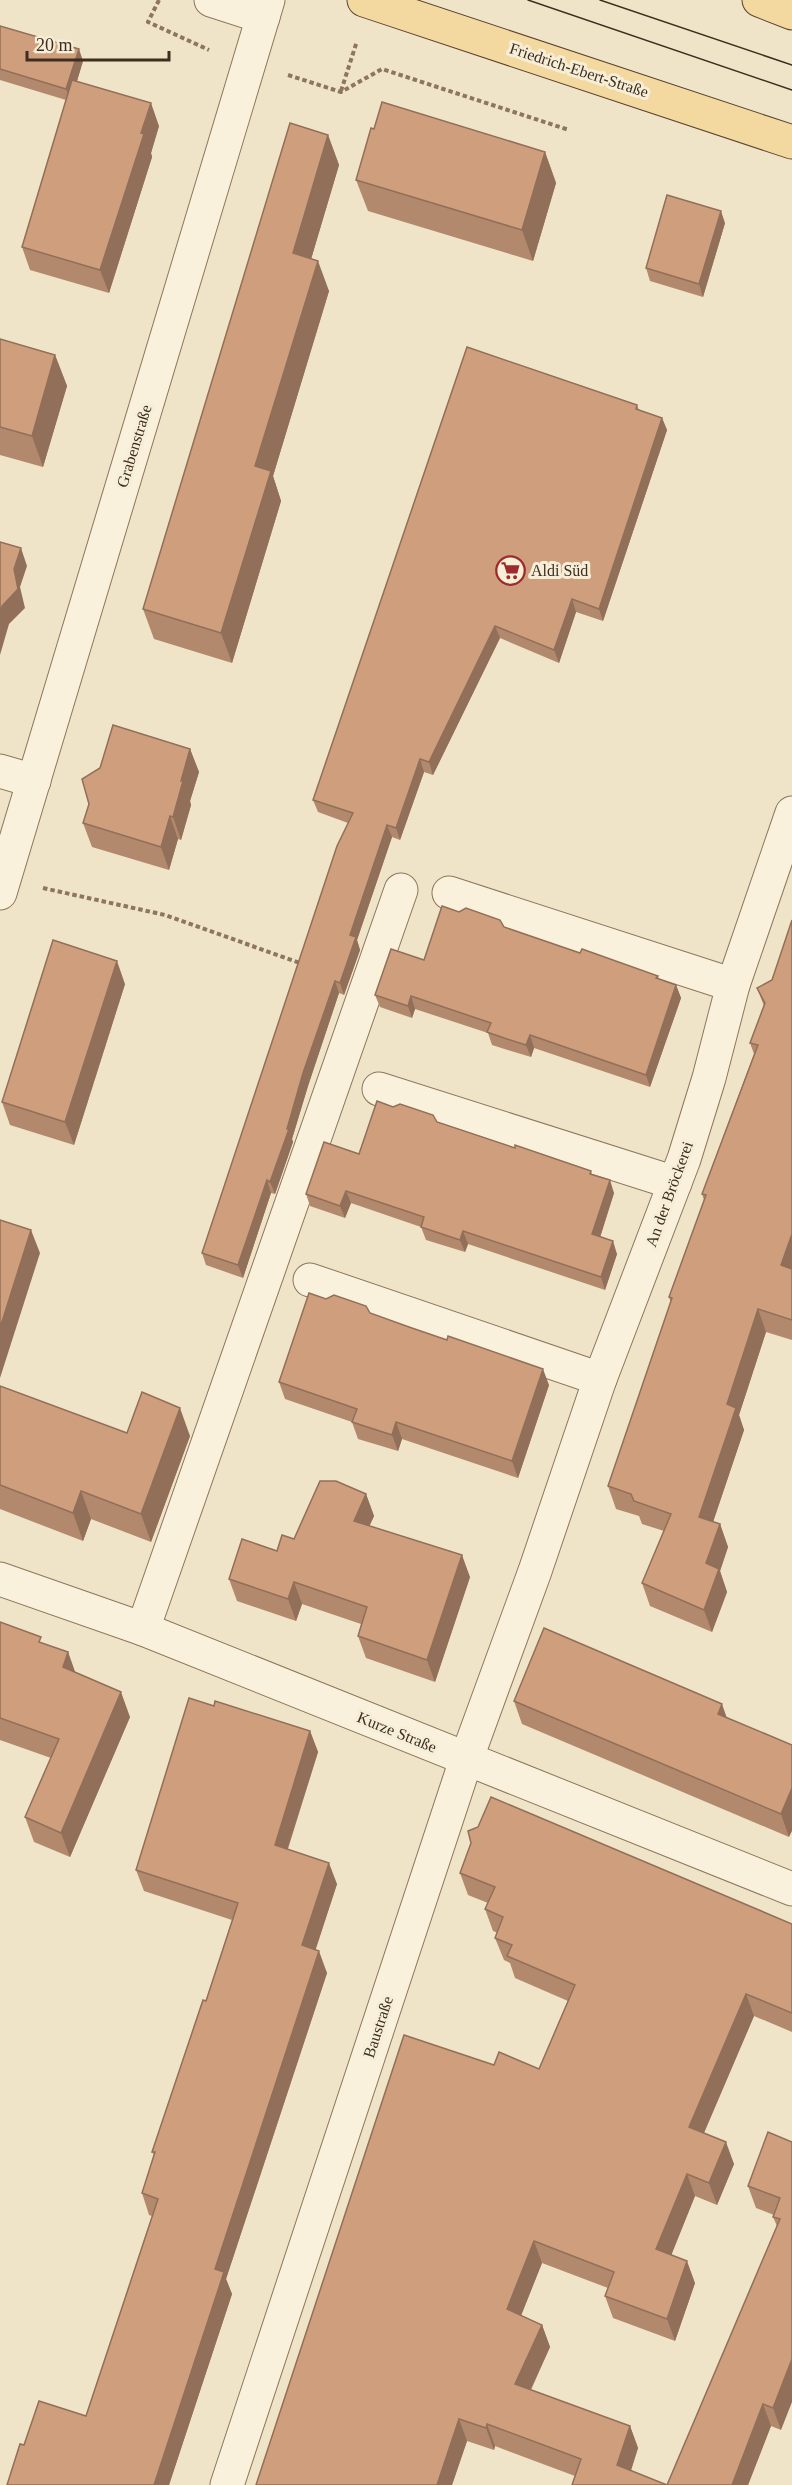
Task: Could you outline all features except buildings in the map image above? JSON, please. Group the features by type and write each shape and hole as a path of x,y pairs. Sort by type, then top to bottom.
{"main road":[{"path":"759,0 792,13"},
{"name":"Friedrich-Ebert-Straße","path":"367,1 792,142"}],"street":[{"path":"211,0 265,9"},
{"name":"Grabenstraße","path":"2,886 265,9"},
{"path":"0,771 34,781"},
{"name":"An der Bröckerei","path":"535,1571 600,1378 675,1183 709,1078 733,985 791,820"},
{"path":"143,1629 401,890"},
{"path":"449,893 733,985"},
{"path":"378,1089 675,1183"},
{"path":"310,1280 600,1378"},
{"name":"Baustraße","path":"227,2485 466,1760 535,1571"},
{"name":"Kurze Straße","path":"0,1579 143,1629 466,1760 792,1888"}],"path":[{"path":"159,0 148,22 217,53 248,63 341,92 382,69 569,130"},
{"path":"341,92 367,1"},
{"path":"2,886 165,915 367,986"}],"tram line":[{"path":"528,0 792,90"},
{"path":"600,0 792,65"}],"place":[{"name":"Aldi Süd","path":"510,570"}]}
